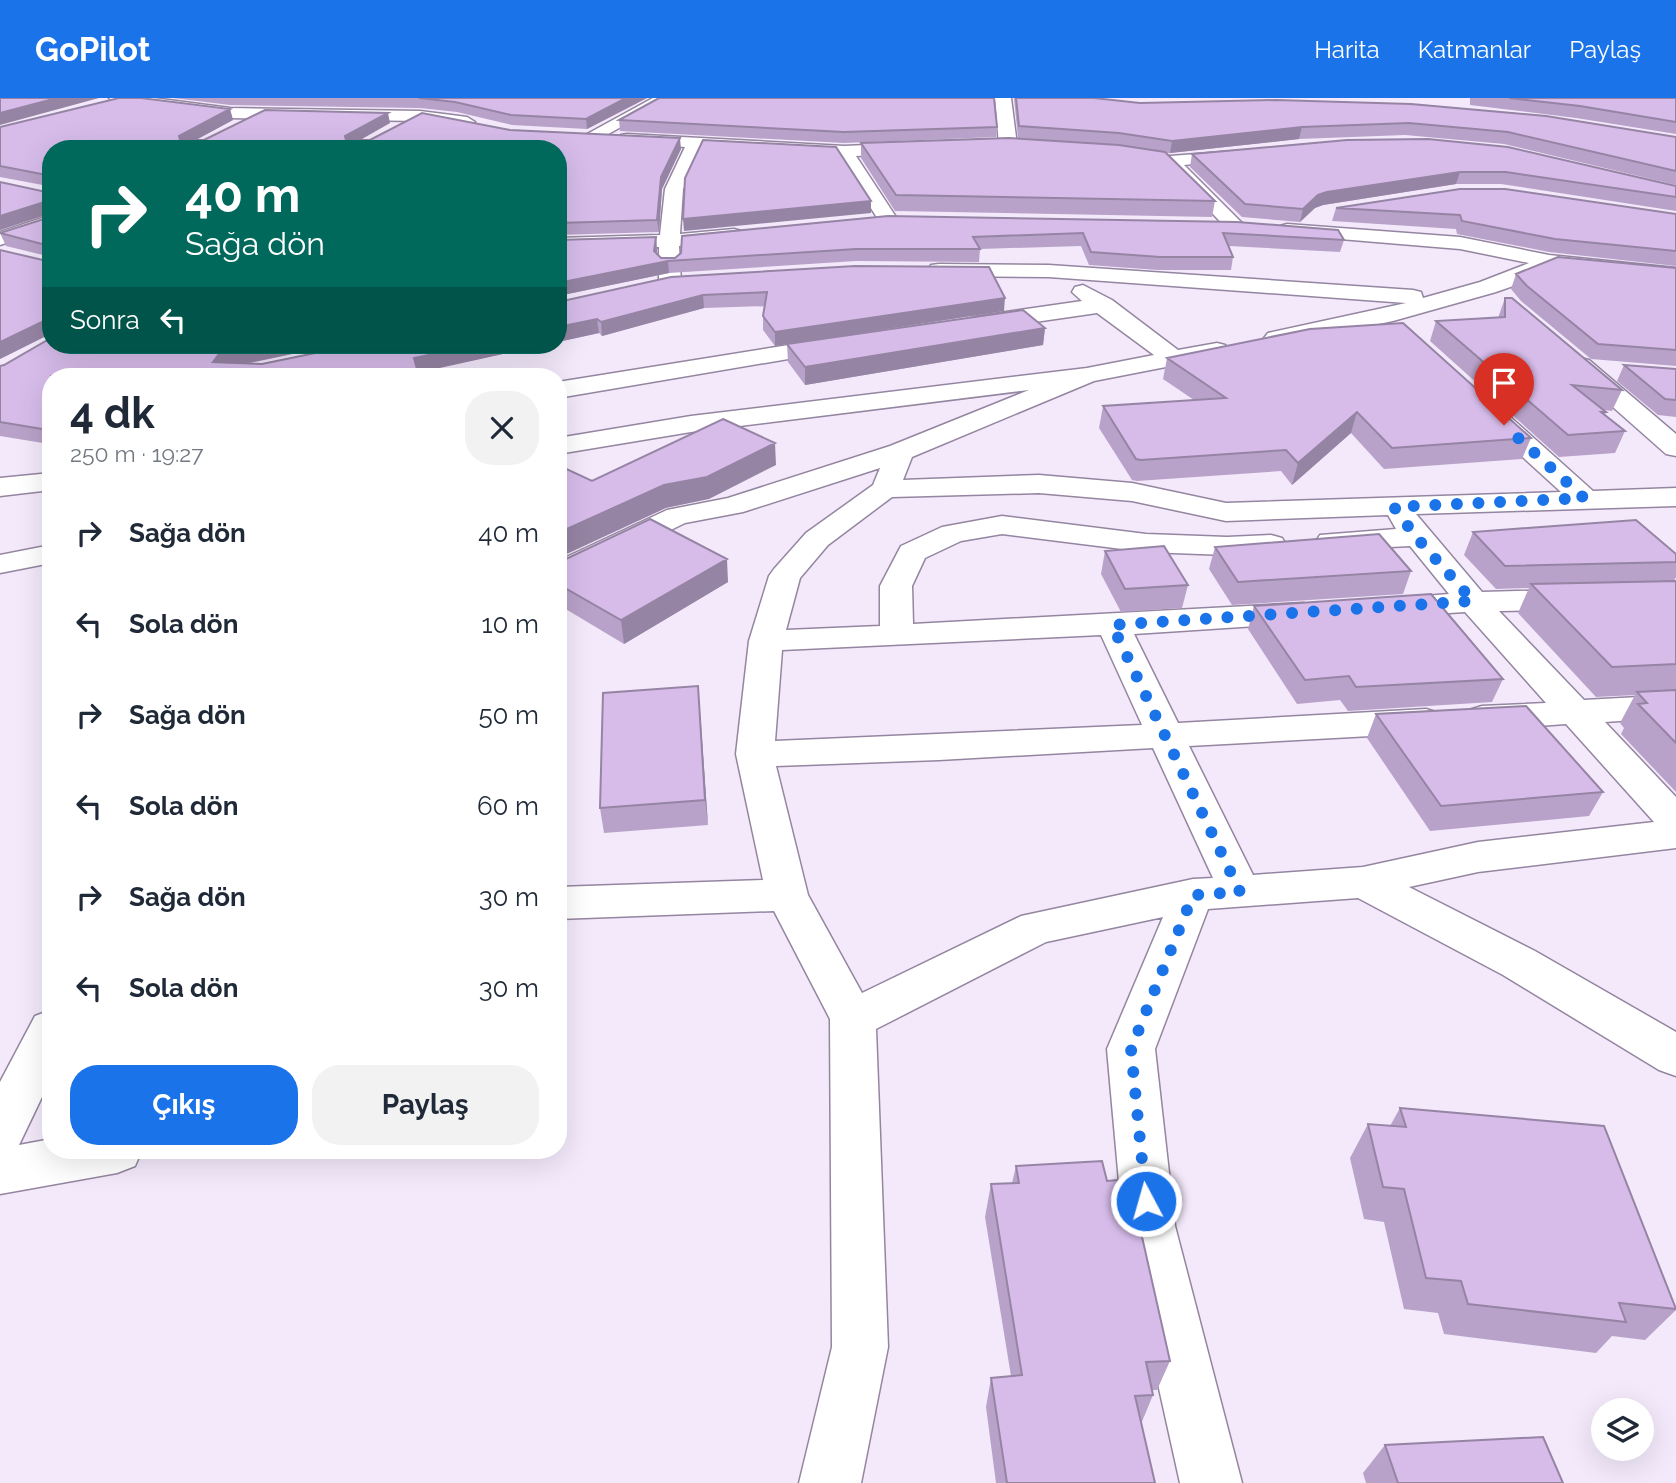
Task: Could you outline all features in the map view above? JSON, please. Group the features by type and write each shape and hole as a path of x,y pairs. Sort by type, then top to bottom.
{"street":[{"path":"567,153 591,137 666,98"},
{"path":"1003,98 1002,145 1027,147"},
{"path":"99,109 127,99 261,115 420,116 478,125"},
{"path":"230,131 261,115"},
{"path":"389,132 420,116"},
{"path":"565,136 844,150 934,147"},
{"path":"670,282 669,241 674,189 696,142"},
{"path":"1115,149 1170,161 1263,152"},
{"path":"844,150 895,220 861,223"},
{"path":"1170,161 1235,226"},
{"path":"1305,232 1324,214"},
{"path":"4,249 42,226"},
{"path":"1207,226 1460,243 1549,261 1676,274"},
{"path":"567,244 669,241 751,233"},
{"path":"567,445 704,422 1087,375 1175,359 1385,316 1488,287 1525,274 1549,261"},
{"path":"925,270 1049,271 1440,299"},
{"path":"1049,271 1104,305 1175,359"},
{"path":"645,287 696,280"},
{"path":"1488,287 1507,303"},
{"path":"952,327 1104,305"},
{"path":"1385,316 1405,334"},
{"path":"567,389 855,342"},
{"path":"1565,353 1676,448"},
{"path":"1585,369 1624,372"},
{"path":"567,569 677,516 733,506 900,452 1087,375"},
{"path":"1474,398 1584,498"},
{"path":"830,1483 860,1347 853,1019 788,895 755,754 766,641 785,576 817,539 885,489 900,452"},
{"path":"0,487 42,482"},
{"path":"885,489 1039,484 1132,492 1226,512 1676,497"},
{"path":"1394,507 1416,537 1473,601 1676,821"},
{"path":"897,636 896,586 912,552 953,533 1002,525 1146,543 1227,546 1416,537"},
{"path":"0,564 42,556"},
{"path":"766,641 1112,625 1473,601 1676,597"},
{"path":"1112,625 1162,734 1217,893 1131,1049 1149,1226 1211,1483"},
{"path":"755,754 939,748 1676,706"},
{"path":"853,1019 1036,929 1217,893 1363,882 1478,857 1676,834"},
{"path":"1363,882 1519,963 1676,1056"},
{"path":"567,903 788,895"},
{"path":"0,1132 42,1047"},
{"path":"0,1171 67,1159"}],"building":[{"path":"0,98 57,98 0,113"},
{"path":"119,98 141,98 230,109 179,136 180,140 42,140 42,174 0,166 0,127"},
{"path":"419,98 626,98 586,119 511,115 455,102"},
{"path":"659,98 994,98 997,127 844,132 619,120"},
{"path":"1016,98 1094,98 1140,103 1276,100 1411,104 1546,116 1676,137 1676,171 1508,132 1409,123 1302,127 1172,141 1119,133 1019,126"},
{"path":"1509,98 1676,98 1676,122 1580,106"},
{"path":"265,110 388,113 345,136 346,140 204,140"},
{"path":"422,113 510,130 680,138 661,177 657,220 567,223 567,140 370,140"},
{"path":"1009,138 1119,145 1165,152 1215,201 896,195 861,143"},
{"path":"1428,139 1508,147 1676,186 1676,197 1506,172 1460,172 1327,192 1318,195 1303,209 1245,204 1192,154 1347,140"},
{"path":"703,140 836,147 871,201 683,219 685,178"},
{"path":"0,182 42,191 42,203 0,216"},
{"path":"1460,189 1505,189 1676,214 1676,251 1555,239 1462,221 1460,215 1336,208"},
{"path":"888,216 1237,222 1338,230 1344,240 1223,233 1233,257 1160,257 1091,252 1083,233 973,237 980,249 856,249 668,261 567,281 567,240 656,237 654,251 661,258 675,258 681,253 682,236"},
{"path":"42,220 42,244 0,233"},
{"path":"0,250 42,260 42,322 0,342"},
{"path":"1558,257 1676,268 1676,350 1598,344 1516,274"},
{"path":"855,266 989,267 1005,298 775,332 763,316 767,292 703,295 601,322 597,319 567,325 567,300 671,277"},
{"path":"1505,298 1512,298 1622,390 1572,385 1625,431 1568,435 1436,321 1505,317"},
{"path":"1023,310 1045,328 805,367 787,344"},
{"path":"1403,323 1531,438 1392,448 1357,412 1298,463 1286,450 1141,460 1136,459 1103,406 1226,398 1167,358 1310,329"},
{"path":"42,343 42,354 219,354 213,362 262,364 310,354 434,354 414,358 417,368 42,368 42,429 0,422 0,366"},
{"path":"1624,365 1676,369 1676,400 1665,399"},
{"path":"723,419 775,443 707,477 664,485 567,529 567,469 592,481"},
{"path":"650,519 727,559 621,620 567,589 567,559"},
{"path":"1636,520 1676,554 1676,562 1505,566 1473,532"},
{"path":"1379,534 1411,571 1238,582 1215,547"},
{"path":"1164,546 1188,585 1125,589 1105,551"},
{"path":"1676,581 1676,664 1612,667 1531,584"},
{"path":"1431,594 1503,679 1356,687 1349,676 1305,680 1254,606"},
{"path":"698,686 705,800 600,808 603,693"},
{"path":"1676,690 1676,743 1638,704 1647,703 1637,692"},
{"path":"1526,706 1603,792 1441,806 1376,714"},
{"path":"1400,1108 1604,1126 1676,1309 1619,1303 1626,1322 1468,1304 1461,1281 1426,1278 1404,1189 1383,1187 1368,1124 1406,1127"},
{"path":"1102,1161 1107,1181 1129,1179 1170,1361 1146,1362 1153,1395 1135,1396 1155,1483 1007,1483 991,1378 1022,1375 991,1184 1019,1183 1016,1166"},
{"path":"1543,1437 1563,1483 1398,1483 1385,1445"}],"route":[{"path":"1146,1201 1131,1049 1193,895 1240,892 1112,625 1473,601 1416,537 1394,507 1584,498 1504,425"}]}
